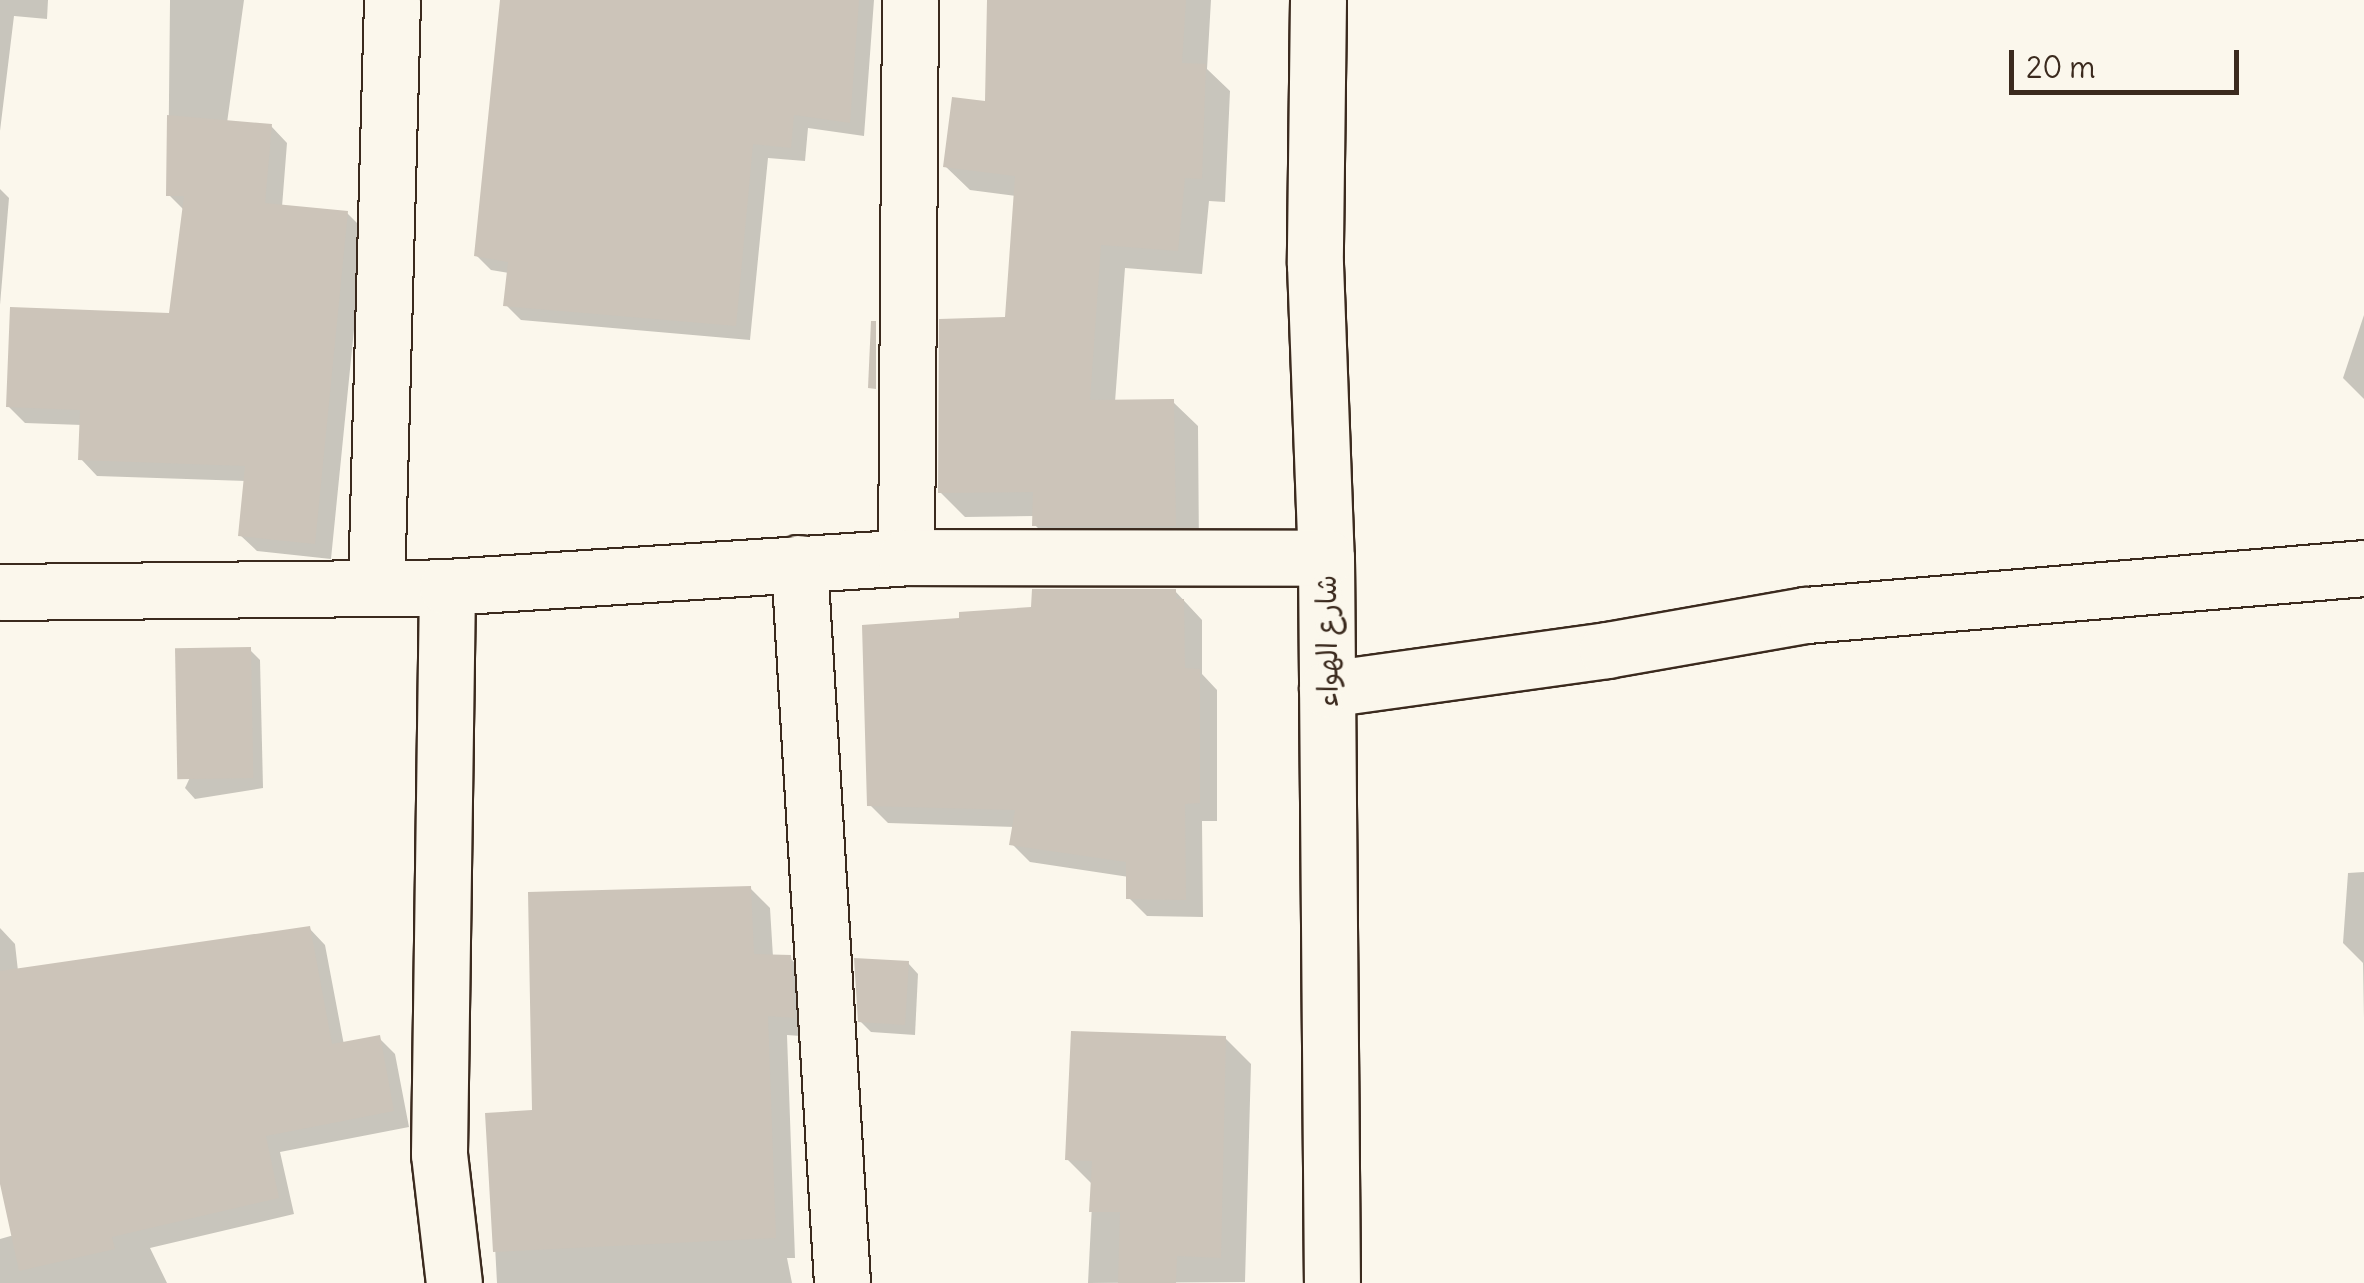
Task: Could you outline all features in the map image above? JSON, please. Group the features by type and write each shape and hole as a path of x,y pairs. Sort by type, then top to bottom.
{"street":[{"path":"376,588 392,0"},
{"path":"906,557 910,0"},
{"name":"شارع الهواء","path":"1318,0 1314,264 1326,558 1332,1283"},
{"path":"0,592 447,587 906,557 1326,558"},
{"path":"799,564 842,1283"},
{"path":"1327,689 1607,650 1806,614 2364,568"},
{"path":"447,587 439,1154 454,1283"}],"building":[{"path":"500,0 859,0 850,123 794,115 791,148 753,144 736,326 503,306 508,262 474,256"},
{"path":"987,0 1186,0 1182,63 1206,64 1202,179 1185,178 1178,251 1101,245 1090,400 1174,399 1176,526 1032,526 1033,492 938,493 939,319 1005,317 1015,176 943,167 952,97 985,101"},
{"path":"167,115 272,124 265,203 348,211 315,544 238,536 245,466 78,460 80,410 6,407 10,307 169,313 184,196 166,196"},
{"path":"871,321 876,321 876,389 868,388"},
{"path":"1032,589 1176,589 1176,599 1184,599 1185,668 1200,669 1200,803 1185,804 1186,900 1126,899 1126,862 1009,845 1015,810 867,806 862,625 959,618 959,612 1031,607"},
{"path":"251,647 253,778 177,779 175,648"},
{"path":"751,886 754,954 791,955 795,1018 768,1016 776,1238 493,1252 485,1113 532,1110 528,892"},
{"path":"310,926 332,1044 380,1035 394,1111 266,1136 279,1198 112,1237 115,1249 19,1271 0,1184 0,971"},
{"path":"854,958 909,961 905,1025 858,1022"},
{"path":"1071,1031 1226,1036 1221,1258 1177,1256 1176,1283 1118,1283 1120,1212 1089,1212 1092,1161 1065,1160"}]}
